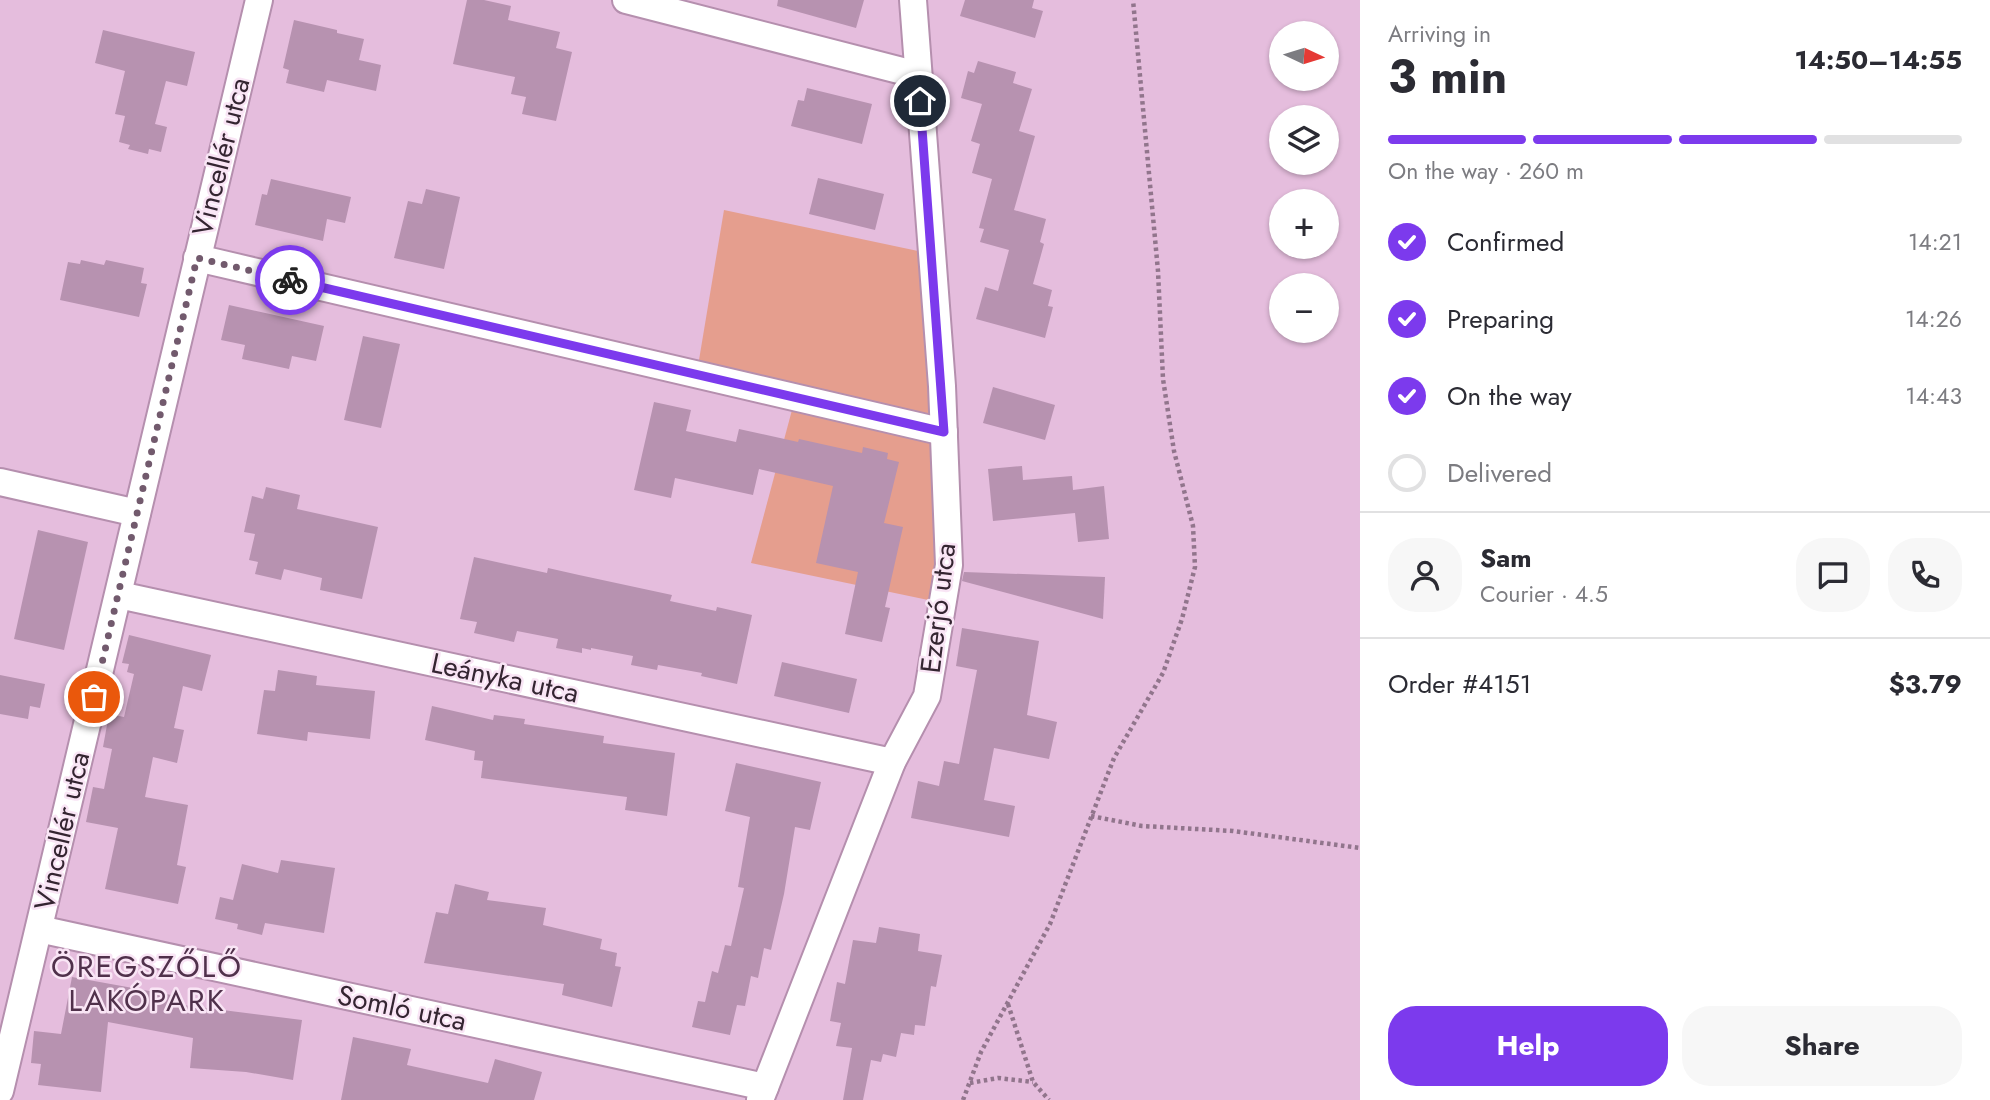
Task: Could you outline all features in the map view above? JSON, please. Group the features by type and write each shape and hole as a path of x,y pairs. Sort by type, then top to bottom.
{"street":[{"name":"Vincellér utca","path":"0,1091 259,0"},
{"path":"626,0 918,75"},
{"name":"Ezerjó utca","path":"762,1094 892,762 927,696 949,565 944,432 913,0"},
{"path":"197,258 944,432"},
{"path":"0,482 137,513"},
{"name":"Leányka utca","path":"119,595 892,762"},
{"name":"Somló utca","path":"38,929 762,1094"}],"path":[{"path":"963,1100 981,1052 1050,924 1114,758 1163,673 1182,619 1195,567 1192,526 1174,451 1163,379 1158,271 1133,0"},
{"path":"1091,816 1142,826 1233,831 1360,848"},
{"path":"1008,1003 1033,1082 1049,1100"},
{"path":"969,1083 998,1078 1033,1082"}],"shaded area":[{"path":"724,210 918,251 934,422 698,366"},
{"path":"792,410 937,441 942,556 933,601 751,563"}],"building":[{"path":"467,0 484,0 511,6 508,20 560,32 556,48 572,52 556,121 522,114 526,97 511,94 515,77 453,64"},
{"path":"778,0 864,0 856,28 777,6"},
{"path":"965,0 1034,0 1032,8 1043,11 1035,38 960,16"},
{"path":"294,20 364,39 359,60 381,65 376,91 327,80 324,92 286,83 289,70 283,68"},
{"path":"103,30 195,52 187,86 166,81 155,124 167,127 161,152 149,149 148,154 128,149 130,145 119,142 125,116 115,114 125,71 95,63"},
{"path":"978,61 1016,72 1013,83 1032,89 1019,131 1035,136 1014,210 1046,219 1040,242 1044,244 1033,284 1052,290 1048,306 1053,307 1045,338 976,319 985,287 998,291 1009,250 980,242 984,229 979,228 992,179 972,173 980,144 971,141 982,104 961,98 968,71 974,73"},
{"path":"807,88 872,104 862,144 791,126 798,100 804,101"},
{"path":"818,178 884,194 875,230 809,214"},
{"path":"271,179 351,197 345,223 327,219 323,241 255,225 262,194 267,195"},
{"path":"426,189 460,197 444,269 394,258 408,201 422,204"},
{"path":"81,260 104,265 106,260 144,268 141,283 147,284 139,317 60,300 68,262 80,264"},
{"path":"229,305 324,326 316,361 292,356 289,369 242,359 245,345 221,340"},
{"path":"363,336 400,344 381,428 344,420"},
{"path":"993,387 1055,405 1045,440 983,423"},
{"path":"654,402 691,410 686,431 736,442 739,429 862,453 863,447 888,453 887,459 899,462 884,523 903,527 885,607 890,608 882,642 845,634 858,572 816,563 833,486 759,469 753,495 675,478 671,498 634,490"},
{"path":"1022,466 1023,480 1072,476 1073,490 1104,486 1109,539 1078,542 1075,513 993,521 988,469"},
{"path":"266,487 300,495 297,509 378,527 362,599 320,590 322,578 284,569 281,580 255,574 258,562 249,560 255,534 244,532 252,496 263,499"},
{"path":"38,530 88,542 64,650 14,639"},
{"path":"474,557 547,573 548,568 672,595 670,601 716,611 717,607 752,615 737,684 701,676 702,673 658,665 657,670 631,665 633,656 591,648 582,648 582,653 556,648 558,639 517,631 514,642 474,633 477,622 460,619"},
{"path":"964,572 1105,577 1103,619 962,581"},
{"path":"962,628 1039,641 1027,715 1057,722 1049,759 994,748 984,800 1015,806 1009,837 911,818 918,781 939,786 944,761 959,764 977,670 956,666"},
{"path":"129,635 211,655 202,691 183,686 174,728 184,730 177,763 153,757 145,797 188,805 177,865 186,867 178,904 105,889 118,828 86,822 93,787 104,789 112,749 103,747 109,714 124,717 134,674 127,672 129,664 122,663"},
{"path":"782,662 857,679 849,713 774,696"},
{"path":"278,670 317,676 316,685 375,691 370,739 308,732 307,741 257,734 264,690 275,691"},
{"path":"0,675 45,684 40,708 30,706 28,719 0,714"},
{"path":"432,706 493,720 494,715 525,719 524,724 604,736 603,743 675,753 667,816 625,810 627,797 481,778 483,761 474,760 475,751 425,740"},
{"path":"736,763 821,782 810,830 795,827 771,950 764,948 758,978 751,976 745,1006 737,1005 730,1035 692,1027 698,1001 705,1002 712,971 718,973 725,945 731,946 744,888 738,887 750,817 725,811"},
{"path":"281,860 335,868 324,933 265,923 262,935 237,929 238,924 215,919 220,897 233,900 242,864 278,873"},
{"path":"455,884 489,892 487,900 546,908 543,925 602,939 600,949 617,953 615,966 621,967 612,1007 562,995 564,984 424,963 436,912 448,914"},
{"path":"879,927 920,934 918,951 942,955 936,987 931,986 925,1026 915,1025 914,1035 901,1033 896,1057 883,1054 881,1062 871,1060 863,1100 843,1100 852,1048 836,1046 841,1023 830,1021 837,982 845,984 853,940 876,943"},
{"path":"72,977 177,996 175,1004 302,1020 293,1080 246,1072 190,1068 193,1038 108,1022 101,1092 38,1085 41,1064 31,1063 34,1031 61,1034"},
{"path":"353,1037 411,1049 407,1065 488,1083 495,1059 542,1072 534,1100 341,1100"}],"way so far":[{"path":"94,697 197,258 290,280"}],"district":[{"name":"ÖREGSZŐLŐ LAKÓPARK","path":"147,983"}],"route":[{"path":"290,280 944,432 920,101"}]}
